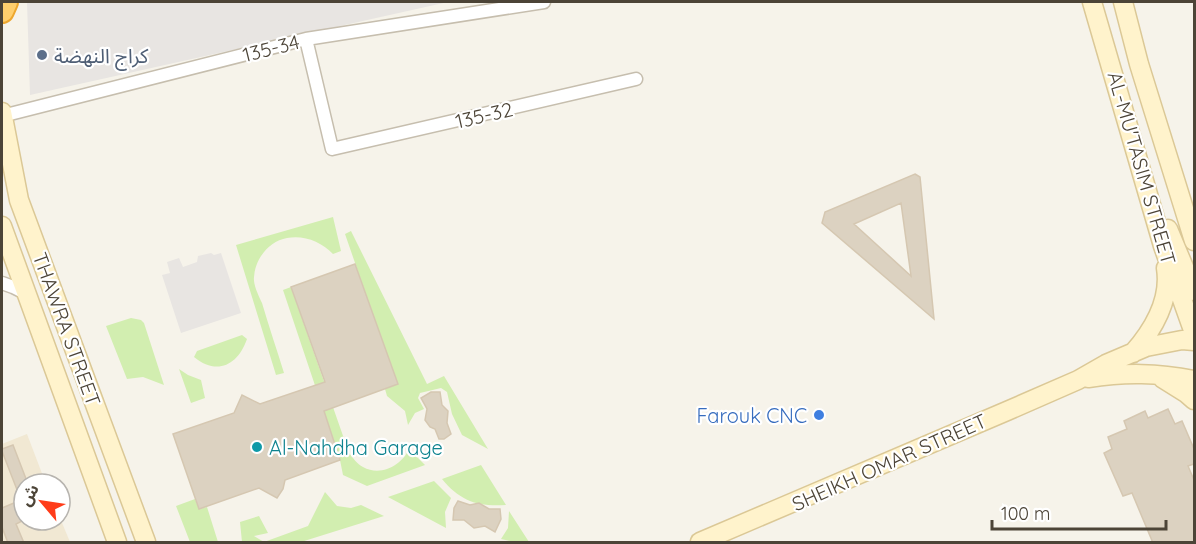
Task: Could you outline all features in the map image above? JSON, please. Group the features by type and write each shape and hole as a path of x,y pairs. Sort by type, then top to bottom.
{"highway":[{"path":"2,10 6,2"}],"main road":[{"name":"AL-MU'TASIM STREET","path":"1092,2 1163,246 1194,333"},
{"name":"AL-MU'TASIM STREET","path":"1123,2 1139,64 1193,236"},
{"name":"THAWRA STREET","path":"2,114 19,200 146,543"},
{"path":"1141,170 1194,291"},
{"name":"THAWRA STREET","path":"2,226 117,543"},
{"path":"1134,353 1154,323 1166,293 1167,274 1163,246"},
{"name":"SHEIKH OMAR STREET","path":"700,543 1078,380 1106,364 1146,347 1182,340 1194,341"},
{"path":"1154,373 1194,369"},
{"path":"1154,373 1194,400"},
{"name":"SHEIKH OMAR STREET","path":"1078,380 1106,375 1154,373 1194,380"}],"street":[{"name":"135-34","path":"2,114 306,39 544,2"},
{"name":"135-32","path":"306,39 332,149 636,79"},
{"path":"2,283 27,294"}],"shaded area":[{"path":"27,2 448,2 30,95"},
{"path":"211,253 214,255 221,253 241,313 181,333 162,275 170,273 167,262 179,258 183,267 197,262 198,256"},
{"path":"27,434 41,472 12,472 12,532 66,532 70,542 2,542 2,444"}],"green space":[{"path":"333,217 341,251 333,254 312,240 287,238 269,247 257,264 254,283 284,373 276,375 236,245"},
{"path":"351,231 427,384 444,376 488,449 462,435 452,414 447,392 441,388 420,393 418,398 424,409 415,413 408,425 405,411 387,396 385,389 397,384 345,234"},
{"path":"291,287 349,453 355,461 370,470 384,470 401,460 409,449 425,465 367,486 343,475 283,290"},
{"path":"131,318 144,323 164,385 143,377 127,379 106,326"},
{"path":"242,335 247,339 243,348 226,365 211,366 194,357 197,351"},
{"path":"179,369 201,380 205,398 191,403"},
{"path":"481,465 506,505 487,505 470,501 456,493 442,479"},
{"path":"434,481 451,498 445,512 446,528 388,497"},
{"path":"325,492 337,506 351,508 361,505 384,516 301,542 264,542 308,526"},
{"path":"195,499 199,509 207,507 218,542 190,542 176,506"},
{"path":"509,511 529,542 501,539 508,528"},
{"path":"259,516 268,533 254,536 264,542 242,542 240,522"}],"building":[{"path":"915,174 920,177 934,319 822,223 825,212","holes":["901,203 911,276 854,224"]},
{"path":"355,264 398,384 324,411 340,460 285,480 283,489 277,498 259,488 199,509 173,434 234,413 242,395 260,404 325,382 291,287"},
{"path":"431,392 440,392 442,405 448,411 447,423 451,434 444,439 439,439 435,429 430,427 425,420 427,409 421,398"},
{"path":"1168,409 1175,424 1182,421 1194,449 1194,464 1188,466 1194,480 1194,543 1153,543 1132,493 1123,496 1104,453 1112,449 1108,437 1127,429 1124,421 1145,411 1148,418"},
{"path":"13,445 23,472 12,472 12,477 2,449"},
{"path":"458,501 470,505 479,503 489,509 500,509 501,519 495,532 485,526 474,528 464,520 453,520 454,508"},
{"path":"12,504 12,532 19,532 24,543 8,543 2,527 2,508"}],"place":[{"name":"كراج النهضة","path":"42,55"},
{"name":"Farouk CNC","path":"819,415"},
{"name":"Al-Nahdha Garage","path":"257,447"}]}
